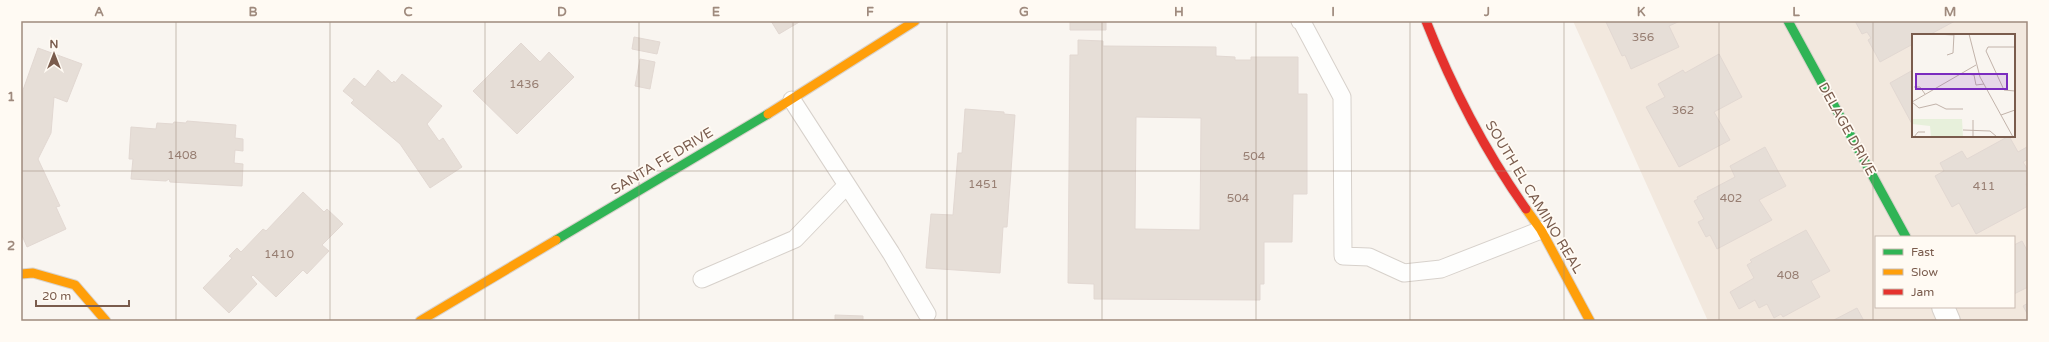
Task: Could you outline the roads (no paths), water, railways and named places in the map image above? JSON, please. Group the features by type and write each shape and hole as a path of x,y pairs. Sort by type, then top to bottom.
{"main road":[{"name":"SANTA FE DRIVE","path":"420,321 792,100 915,21"},
{"name":"SOUTH EL CAMINO REAL","path":"1426,21 1443,65 1502,175 1541,230 1590,321"},
{"name":"DELAGE DRIVE","path":"1788,21 1905,236"},
{"path":"21,274 33,274 75,285 106,321"}],"street":[{"path":"1944,308 1950,321"}],"lane":[{"path":"1300,21 1302,22 1342,97 1343,256 1369,257 1404,273 1441,269 1541,230"},
{"path":"792,100 891,253 927,314"},
{"path":"702,279 795,240 847,185"}]}
